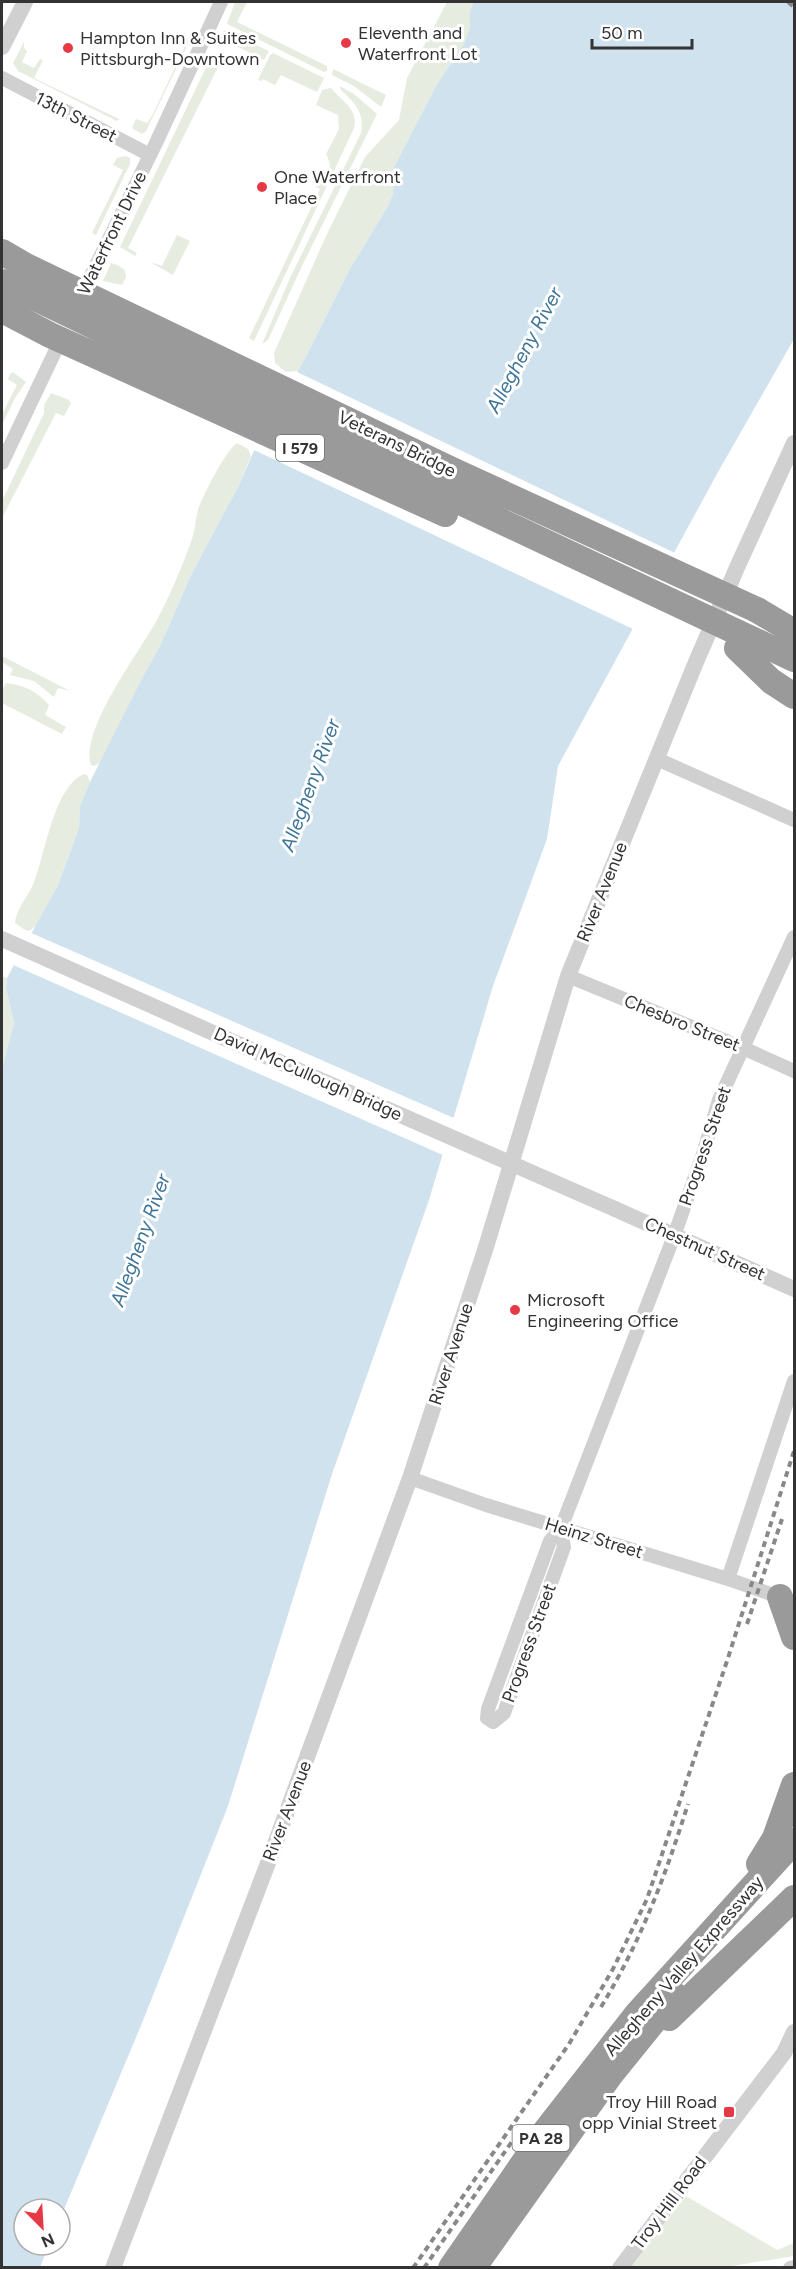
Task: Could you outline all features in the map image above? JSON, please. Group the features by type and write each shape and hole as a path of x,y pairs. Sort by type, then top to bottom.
{"highway":[{"name":"Veterans Bridge","path":"2,252 26,266 452,470 757,610 795,632"},
{"path":"2,282 441,494 795,659"},
{"name":"I 579","path":"2,310 50,335 737,648 795,677"},
{"path":"757,610 795,625"},
{"path":"737,648 771,681 795,696"},
{"path":"787,1600 795,1637"},
{"path":"686,1959 758,1865 775,1838 795,1785"},
{"name":"Allegheny Valley Expressway","path":"451,2268 547,2129 637,2014 795,1841"},
{"name":"Allegheny Valley Expressway","path":"473,2268 611,2074 709,1954 795,1864"},
{"path":"611,2074 795,1898"}],"street":[{"path":"2,47 25,2"},
{"name":"Waterfront Drive","path":"2,463 221,2"},
{"name":"13th Street","path":"2,78 150,155"},
{"name":"River Avenue","path":"113,2268 272,1852 410,1478 486,1247 568,976 731,582 795,443"},
{"path":"657,759 795,820"},
{"name":"Progress Street","path":"561,1528 564,1547 504,1713 493,1722 487,1718 488,1709 550,1541 561,1528 674,1236 719,1100 795,937"},
{"name":"David McCullough Bridge","path":"2,939 615,1209"},
{"name":"Chesbro Street","path":"568,976 795,1071"},
{"name":"Chestnut Street","path":"615,1209 795,1289"},
{"path":"728,1579 795,1382"},
{"name":"Heinz Street","path":"410,1478 561,1528 728,1579 787,1600"},
{"name":"Troy Hill Road","path":"620,2268 789,2053 795,2032"},
{"path":"790,2268 795,2267"}],"shaded area":[{"path":"235,2 247,2 237,22 327,66 327,71 324,72 227,24"},
{"path":"447,2 474,2 470,10 470,27 464,44 437,84 394,167 393,194 388,206 348,272 298,371 286,372 275,363 274,353 326,236 365,157 399,120 407,78"},
{"path":"224,30 269,51 264,60 221,38"},
{"path":"182,34 190,40 146,131 142,134 132,128 136,119 147,123 153,114 187,42 179,38"},
{"path":"24,42 24,48 27,51 22,62 34,68 40,59 43,60 34,78 119,119 117,121 18,71 13,63"},
{"path":"213,53 230,60 232,64 229,66 220,63 128,248 137,253 135,256 120,247"},
{"path":"273,53 324,78 317,92 281,75 275,85 263,79 258,80"},
{"path":"333,69 386,95 381,107 354,86 332,75"},
{"path":"340,86 354,94 377,114 268,340 262,344 290,278 361,133 360,114"},
{"path":"331,88 352,110 354,128 254,341 249,338 320,189 315,186 324,181 329,173 330,164 326,154 339,129 338,115 316,105 322,90"},
{"path":"125,156 130,158 130,164 96,235 92,233 123,170 113,165 117,158"},
{"path":"177,235 190,241 173,275 150,262 162,266"},
{"path":"111,263 125,270 126,277 122,285 103,281"},
{"path":"13,372 26,382 15,398 2,425 2,414 17,385 8,379"},
{"path":"51,393 71,403 64,416 56,413 2,518 2,501 44,413 44,405"},
{"path":"237,443 248,449 251,456 238,487 192,573 160,646 100,763 91,765 90,750 94,731 103,710 164,605 191,542 204,495 221,464"},
{"path":"2,656 70,691 58,688 54,697 34,681 10,675 13,669 2,662"},
{"path":"6,683 19,685 40,696 49,705 45,715 66,727 62,734 2,703 2,690"},
{"path":"84,774 90,782 80,806 79,828 58,885 37,925 29,931 25,930 15,923 17,913 33,885 57,807 73,781"},
{"path":"2,976 7,978 6,988 14,1023 2,1069"},
{"path":"686,2196 777,2250 794,2243 794,2256 726,2267 629,2268"}],"water":[{"name":"Allegheny River","path":"474,2 794,2 794,339 718,472 558,766 547,839 493,986 429,1200 332,1474 228,1806 142,2023 69,2197 12,2197 12,2257 44,2257 40,2267 2,2268 2,1069 14,1023 6,988 7,978 58,885 79,828 80,806 90,782 160,646 192,573 348,272 388,206 393,194 394,167 437,84 464,44 470,27 470,10"}],"pier":[{"path":"295,371 677,554 635,630 252,449"},
{"path":"29,932 456,1119 445,1156 11,964"}],"railway":[{"path":"788,2 794,7"},
{"path":"413,2268 569,2044 613,1969 647,1899 727,1661 794,1451"},
{"path":"747,1624 782,1519"},
{"path":"601,2007 628,1958 651,1908 688,1804"},
{"path":"424,2268 520,2130"}],"place":[{"name":"Eleventh and Waterfront Lot","path":"346,43"},
{"name":"Hampton Inn & Suites Pittsburgh-Downtown","path":"68,48"},
{"name":"One Waterfront Place","path":"262,187"},
{"name":"Microsoft Engineering Office","path":"515,1310"},
{"name":"Troy Hill Road opp Vinial Street","path":"729,2112"}]}
